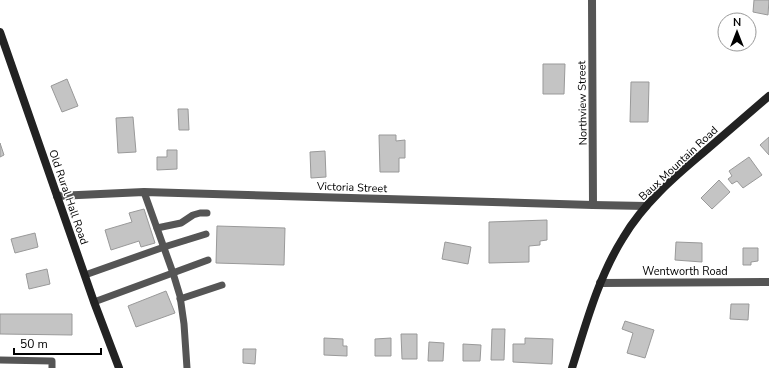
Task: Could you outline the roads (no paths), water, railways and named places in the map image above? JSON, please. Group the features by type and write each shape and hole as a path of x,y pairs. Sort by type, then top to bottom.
{"main road":[{"name":"Old Rural Hall Road","path":"1,37 84,275 119,368"},
{"name":"Baux Mountain Road","path":"572,368 600,283 622,239 631,225 646,206 690,164 769,96"}],"street":[{"name":"Northview Street","path":"592,0 594,205"},
{"name":"Victoria Street","path":"57,196 144,192 646,206"},
{"name":"Wentworth Road","path":"600,283 769,282"}],"lane":[{"path":"144,192 173,272 180,299 184,324 187,368"},
{"path":"157,228 181,223 193,215 207,213"},
{"path":"84,275 206,234"},
{"path":"94,302 208,260"},
{"path":"180,299 222,285"},
{"path":"0,360 52,361 52,368"}]}
